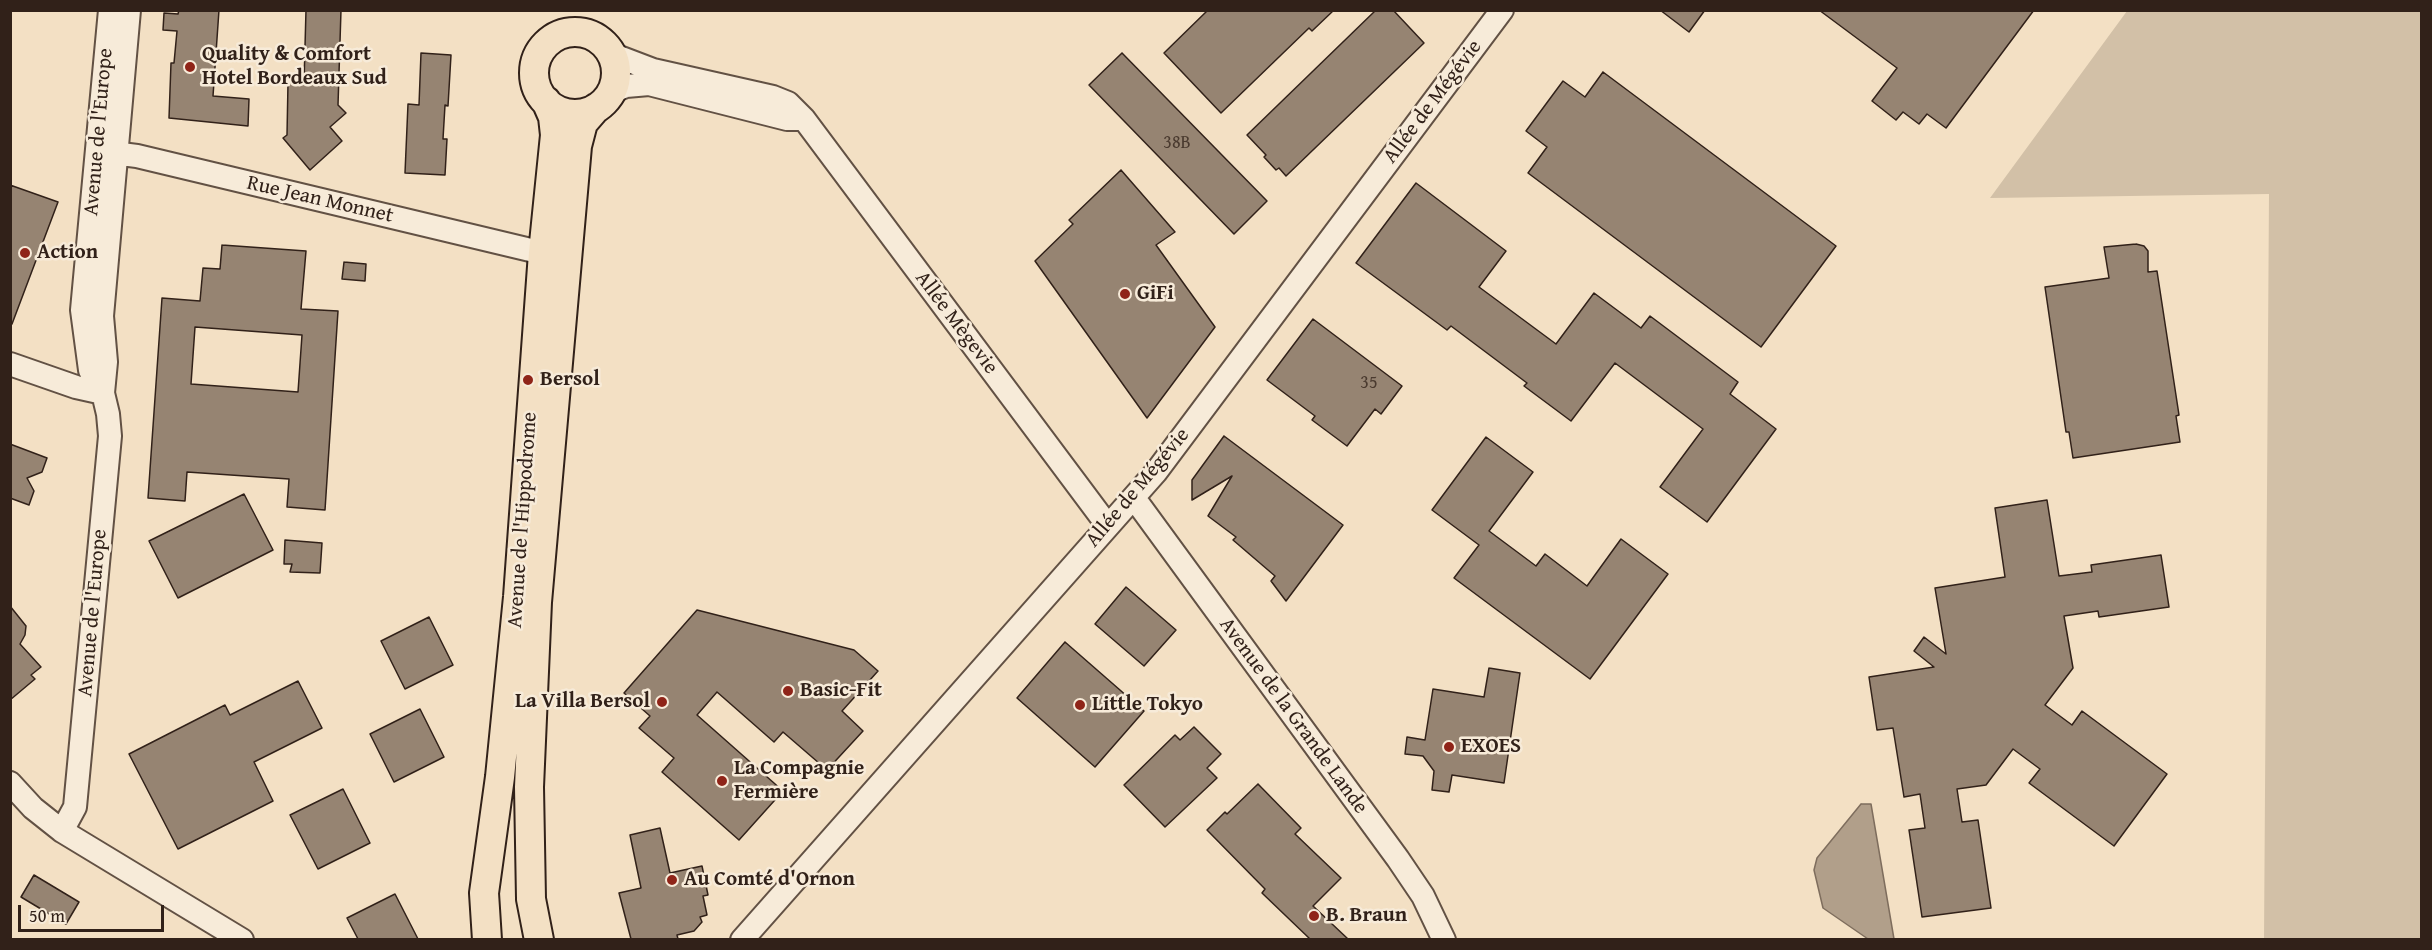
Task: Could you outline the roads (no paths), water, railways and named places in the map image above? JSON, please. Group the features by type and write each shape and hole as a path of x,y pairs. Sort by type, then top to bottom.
{"main road":[{"path":"565,10 548,42 541,50 534,71 535,82 546,101 556,109 570,113 583,113 603,100 616,70 605,47 594,10"},
{"path":"548,42 560,35 573,32 587,34 605,47"},
{"name":"Avenue de l'Hippodrome","path":"538,939 531,899 529,787 537,602 577,146 583,123 603,100"},
{"name":"Avenue de l'Hippodrome","path":"487,939 484,892 500,777 518,597 543,253 555,135 553,117 546,101"}],"street":[{"name":"Avenue de l'Europe","path":"62,831 75,807 110,436 103,393 106,362 102,316 110,10"},
{"name":"Avenue de l'Europe","path":"106,152 129,10"},
{"name":"Allée de Mégévie","path":"742,939 1156,472 1502,10"},
{"name":"Allée Mègevie","path":"605,47 653,70 772,97 788,103 804,119 1107,526"},
{"path":"603,100 626,86 649,84 787,119 804,119"},
{"name":"Rue Jean Monnet","path":"106,152 137,156 543,253"},
{"path":"10,364 76,387 103,393"},
{"name":"Avenue de la Grande Lande","path":"1134,498 1398,859 1423,896 1444,939"},
{"path":"10,783 33,808 62,831 242,939"}],"place":[{"name":"Quality & Comfort Hotel Bordeaux Sud","path":"190,67"},
{"name":"Action","path":"25,253"},
{"name":"GiFi","path":"1125,294"},
{"name":"Bersol","path":"528,380"},
{"name":"Basic-Fit","path":"788,691"},
{"name":"La Villa Bersol","path":"662,702"},
{"name":"Little Tokyo","path":"1080,705"},
{"name":"EXOES","path":"1449,747"},
{"name":"La Compagnie Fermière","path":"722,781"},
{"name":"Au Comté d'Ornon","path":"672,880"},
{"name":"B. Braun","path":"1314,916"}]}
